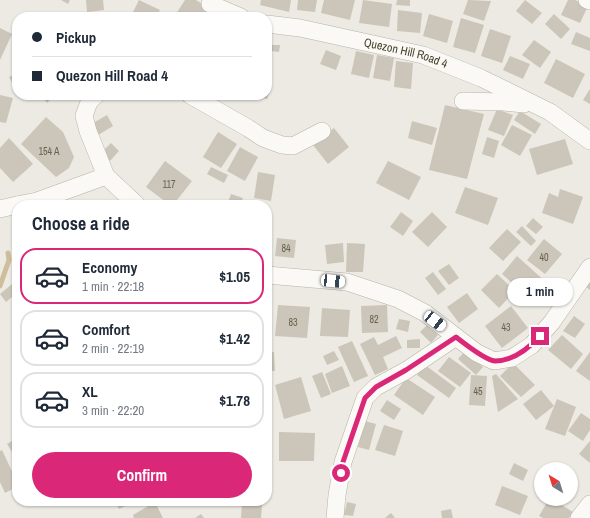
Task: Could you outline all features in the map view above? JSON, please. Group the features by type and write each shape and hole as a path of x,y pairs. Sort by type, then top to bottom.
{"street":[{"path":"210,4 229,12"},
{"name":"Quezon Hill Road 4","path":"272,25 300,28 423,55 480,78 550,112 590,141"},
{"path":"91,100 84,116 106,176 132,200"},
{"path":"199,100 263,138 282,145 293,146 322,131"},
{"name":"Quezon Hill Road 4","path":"463,101 504,102 538,106"},
{"path":"40,200 106,176"},
{"path":"0,209 12,206"},
{"path":"272,275 347,282 391,296 425,313 477,353 494,361 512,358 532,345 590,267"},
{"path":"335,518 337,495 343,462 365,398 376,387 406,370 456,337"},
{"path":"579,518 590,504"}],"building":[{"path":"61,0 70,0 68,4"},
{"path":"86,0 103,0 104,10 87,12"},
{"path":"139,0 160,10 159,12 133,12"},
{"path":"185,0 196,0 215,12 177,12"},
{"path":"261,0 291,0 289,12 260,5"},
{"path":"298,0 317,0 315,12 297,10"},
{"path":"324,0 355,0 350,20 321,13"},
{"path":"363,0 392,4 389,27 359,23"},
{"path":"397,0 410,0 410,6 396,5"},
{"path":"468,0 491,1 484,21 463,14"},
{"path":"525,0 542,13 532,24 516,11"},
{"path":"568,0 575,0 588,6 580,23 561,15"},
{"path":"398,10 422,13 420,33 397,31"},
{"path":"429,14 453,21 447,43 423,36"},
{"path":"554,14 570,29 561,39 545,24"},
{"path":"461,18 484,25 475,53 453,47"},
{"path":"0,28 12,34 0,60"},
{"path":"490,29 511,36 502,63 481,56"},
{"path":"576,32 590,38 590,51 571,44"},
{"path":"534,40 551,52 540,68 522,55"},
{"path":"272,45 280,45 279,52 272,51"},
{"path":"326,50 341,56 336,70 320,64"},
{"path":"356,51 374,55 369,78 351,74"},
{"path":"377,55 394,58 390,81 373,78"},
{"path":"510,56 530,64 523,79 503,70"},
{"path":"556,59 585,74 573,98 544,83"},
{"path":"396,61 413,63 411,89 394,87"},
{"path":"12,76 12,82 9,77"},
{"path":"590,89 590,104 583,100"},
{"path":"0,95 12,98 6,123 0,122"},
{"path":"445,105 484,114 467,179 429,170"},
{"path":"497,109 513,115 504,136 488,130"},
{"path":"520,111 541,124 535,134 514,120"},
{"path":"107,115 113,126 95,137 88,126"},
{"path":"46,117 63,132 74,157 69,168 56,177 21,144"},
{"path":"412,121 437,128 432,145 408,138"},
{"path":"512,125 532,135 520,156 501,145"},
{"path":"334,128 349,147 328,164 313,145"},
{"path":"218,132 237,144 221,168 203,157"},
{"path":"487,137 499,141 494,158 482,154"},
{"path":"9,138 33,164 13,182 0,168 0,148"},
{"path":"565,139 573,164 537,175 529,149"},
{"path":"111,143 119,151 110,161 101,153"},
{"path":"240,147 258,157 245,181 227,171"},
{"path":"165,161 192,181 177,200 163,200 146,187"},
{"path":"388,161 421,177 409,200 376,183"},
{"path":"211,167 228,175 224,183 207,174"},
{"path":"258,172 275,175 271,200 254,198"},
{"path":"465,187 498,198 488,225 455,213"},
{"path":"560,189 583,197 573,224 542,213 549,193 558,197"},
{"path":"231,194 243,198 242,200 229,200"},
{"path":"401,212 413,221 403,236 390,227"},
{"path":"432,212 447,227 428,247 412,232"},
{"path":"533,218 543,227 536,234 526,226"},
{"path":"522,226 536,241 531,246 516,232"},
{"path":"507,229 521,242 503,261 489,248"},
{"path":"277,238 296,240 294,258 275,256"},
{"path":"544,239 562,254 545,274 527,260"},
{"path":"343,243 344,262 327,264 325,245"},
{"path":"347,243 365,244 363,272 346,272"},
{"path":"517,256 547,283 531,300 502,274"},
{"path":"449,264 459,278 449,285 438,271"},
{"path":"433,272 446,289 438,295 425,278"},
{"path":"497,274 515,291 499,308 481,290"},
{"path":"590,280 590,290 585,286"},
{"path":"12,284 12,297 6,302 0,294"},
{"path":"467,293 478,309 459,323 447,307"},
{"path":"278,305 310,307 307,338 275,336"},
{"path":"387,305 388,332 362,333 361,306"},
{"path":"511,306 528,328 502,348 485,326"},
{"path":"322,308 350,310 348,337 320,336"},
{"path":"574,316 585,324 575,338 563,331"},
{"path":"399,319 410,321 408,332 396,329"},
{"path":"427,325 438,335 431,343 420,332"},
{"path":"562,335 583,354 571,369 548,350"},
{"path":"396,336 402,348 383,357 388,369 375,375 360,344 374,337 378,345"},
{"path":"420,339 420,348 407,348 407,340"},
{"path":"352,341 368,376 354,382 338,347"},
{"path":"334,351 339,360 327,365 323,356"},
{"path":"465,351 483,367 476,375 458,359"},
{"path":"272,352 274,352 275,371 272,371"},
{"path":"590,352 590,381 576,371"},
{"path":"449,357 471,373 460,387 438,371"},
{"path":"513,363 535,385 521,397 500,376"},
{"path":"425,365 456,388 449,398 417,375"},
{"path":"342,366 350,386 332,393 325,374"},
{"path":"322,372 331,394 321,398 312,376"},
{"path":"496,374 518,399 498,412 492,376"},
{"path":"471,375 487,376 485,406 469,405"},
{"path":"301,377 311,411 284,419 275,385"},
{"path":"406,378 435,397 423,415 394,395"},
{"path":"541,390 554,406 536,420 523,404"},
{"path":"557,399 576,407 565,436 545,429"},
{"path":"387,400 401,409 394,420 380,411"},
{"path":"581,413 590,419 590,430 583,441 568,431"},
{"path":"365,421 376,424 369,450 358,447"},
{"path":"384,425 403,431 395,456 375,450"},
{"path":"279,432 315,433 314,461 279,461"},
{"path":"12,441 12,452 7,444"},
{"path":"590,441 590,463 579,454"},
{"path":"2,450 12,471 12,490 5,493 0,482 0,451"},
{"path":"514,463 528,470 523,481 509,474"},
{"path":"502,486 528,496 520,515 495,505"},
{"path":"347,502 356,504 353,516 344,515"},
{"path":"118,506 125,506 119,509"},
{"path":"148,506 157,506 163,518 134,518 133,515"},
{"path":"242,506 262,506 261,518 241,518"},
{"path":"545,506 563,506 573,512 569,518 543,518 539,516"},
{"path":"451,509 453,518 442,518 441,511"},
{"path":"391,513 395,518 385,518"},
{"path":"201,514 204,518 195,518"}],"waterway":[{"path":"0,286 9,260 8,253"}],"route":[{"path":"341,473 343,462 365,398 376,387 406,370 456,337 477,353 494,361 512,358 532,345 540,336"}]}
